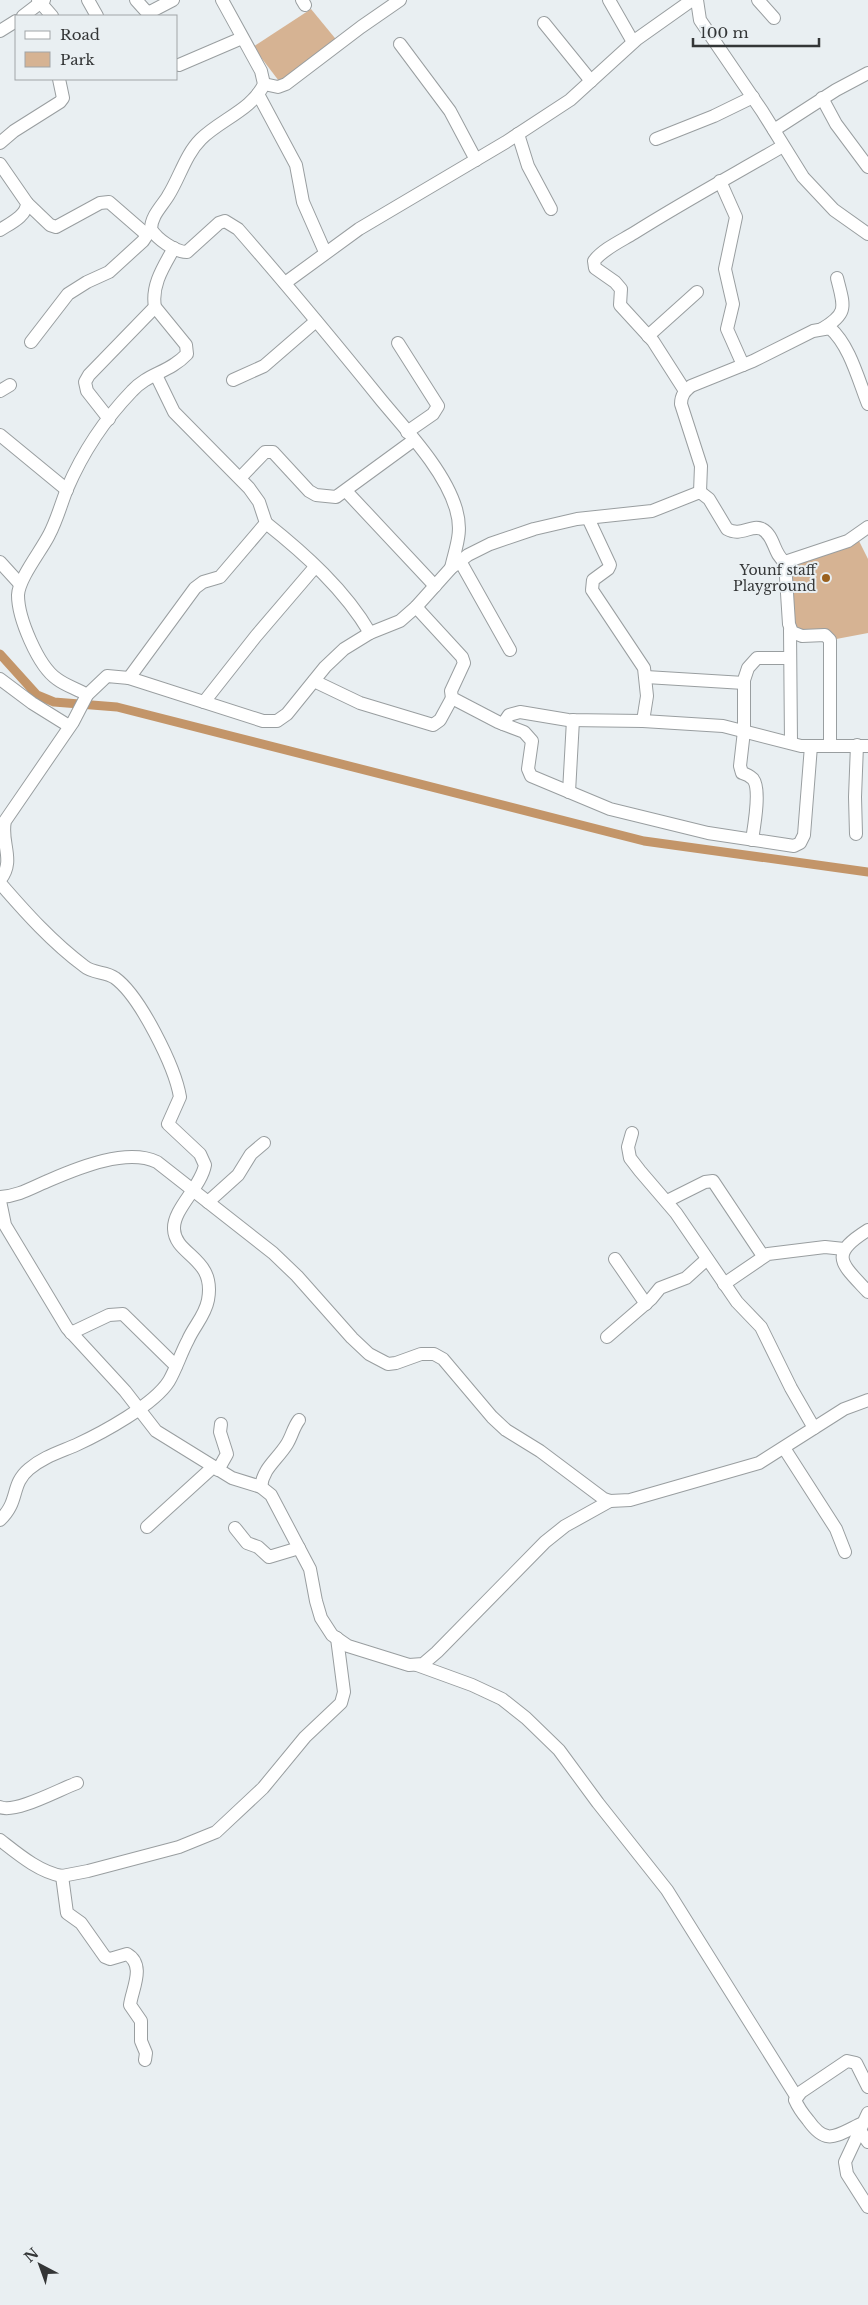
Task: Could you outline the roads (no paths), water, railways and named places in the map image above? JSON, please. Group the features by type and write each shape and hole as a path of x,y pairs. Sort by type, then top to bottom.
{"street":[{"path":"88,0 96,15"},
{"path":"136,0 147,14 173,0"},
{"path":"222,0 261,71 261,89 296,165 303,202 325,252"},
{"path":"31,342 68,294 87,282 109,272 149,232 153,218 169,195 192,149 201,139 261,89 286,84 360,27 400,0"},
{"path":"609,0 633,42"},
{"path":"285,283 325,252 402,202 476,160 570,100 633,42 692,0"},
{"path":"697,0 700,20 753,97 803,177 834,210 868,234"},
{"path":"758,0 774,18"},
{"path":"24,15 41,1 51,15"},
{"path":"0,31 15,22"},
{"path":"544,23 591,81"},
{"path":"179,65 242,38"},
{"path":"400,44 450,112 476,160"},
{"path":"774,130 822,98 855,78 868,73"},
{"path":"0,143 60,102 63,98 59,80"},
{"path":"656,139 714,116 753,97"},
{"path":"822,98 836,124 868,167"},
{"path":"518,134 528,166 551,209"},
{"path":"685,391 648,336 620,305 622,293 615,282 595,268 594,262 609,248 720,181 783,146"},
{"path":"0,164 27,203 50,225 56,227 100,203 109,202 149,232 182,252 187,252 213,227 225,221 238,229 285,283 410,436 442,479 456,507 460,530 455,564 510,650"},
{"path":"720,181 736,217 725,269 733,304 727,329 743,365"},
{"path":"0,230 25,212 27,203"},
{"path":"86,698 49,672 36,653 19,608 20,584 50,533 67,490 93,442 109,419 133,390 145,379 156,376 177,365 187,354 188,349 155,307 154,291 174,248"},
{"path":"822,329 835,321 842,313 843,301 837,278"},
{"path":"648,336 698,292"},
{"path":"109,419 87,391 85,382 89,375 155,307"},
{"path":"233,380 264,366 316,321"},
{"path":"700,492 701,466 681,404 681,398 691,386 743,365 813,331 830,328 836,334 851,361 868,404"},
{"path":"240,478 259,457 269,451 278,456 292,474 313,494 336,497 346,491 437,410 438,406 398,343"},
{"path":"156,376 174,412 240,478 259,502 266,523 290,542 348,601 370,633"},
{"path":"0,435 32,464 67,490"},
{"path":"346,491 435,586"},
{"path":"0,1520 12,1506 18,1480 31,1467 110,1428 162,1391 169,1381 191,1333 205,1312 210,1283 202,1267 180,1243 174,1233 177,1216 194,1191 205,1165 200,1154 168,1124 180,1097 159,1037 122,984 112,975 85,967 36,925 0,881 8,866 3,837 5,821 71,724 86,698 107,676 129,678 263,721 277,721 287,714 344,649 370,633 389,627 416,607 455,564 490,544 534,529 588,518 652,511 700,492"},
{"path":"700,492 709,498 727,530 737,533 756,527 761,528 770,537 777,554 785,562 790,630 791,743"},
{"path":"588,518 610,565 608,569 593,580 592,590 640,660 646,677 647,696 643,721"},
{"path":"129,678 195,588 203,582 220,577 266,523"},
{"path":"785,562 848,541 868,527"},
{"path":"0,562 20,584"},
{"path":"204,702 261,629 315,567"},
{"path":"314,681 360,703 433,726 440,720 452,698 451,691 464,663 462,657 416,607"},
{"path":"790,630 802,636 826,635 830,640 830,745"},
{"path":"752,840 757,794 753,779 740,771 744,731 745,674 752,663 758,658 790,658"},
{"path":"646,677 744,683"},
{"path":"0,679 32,703 71,724"},
{"path":"452,698 482,715 524,732 532,740 528,768 531,776 610,809 708,833 794,846 800,843 804,835 811,746"},
{"path":"503,724 509,715 520,712 573,720 643,721 723,726 791,743 811,746 863,745 855,797 856,834"},
{"path":"569,792 573,720"},
{"path":"632,1133 628,1147 630,1158 640,1172 667,1201 724,1284 761,1327 791,1388 814,1428"},
{"path":"208,1202 238,1175 251,1154 264,1143"},
{"path":"610,1501 599,1496 540,1450 498,1423 443,1359 427,1353 388,1364 369,1354 279,1259 157,1162 143,1157 130,1156 105,1162 51,1180 24,1193 0,1199 5,1225 71,1333 115,1379 156,1431 232,1478 260,1487 271,1495 310,1570 321,1618 326,1627 348,1646 369,1654 417,1665 472,1685 502,1699 526,1718 560,1750 598,1803 667,1890 796,2096 796,2104 815,2131 825,2137 835,2136 863,2122"},
{"path":"667,1201 705,1182 713,1181 763,1256"},
{"path":"868,1230 845,1246 842,1254 846,1268 868,1292"},
{"path":"724,1284 763,1256 818,1247 844,1249"},
{"path":"615,1259 646,1304"},
{"path":"607,1337 646,1304 660,1288 686,1278 707,1259"},
{"path":"71,1333 109,1315 119,1313 129,1320 176,1366"},
{"path":"417,1665 423,1664 437,1652 550,1538 565,1526 610,1501 630,1500 750,1466 784,1448 844,1409 868,1400"},
{"path":"260,1487 263,1473 288,1442 293,1427 300,1420"},
{"path":"147,1527 216,1468 227,1454 221,1435 221,1424"},
{"path":"784,1448 836,1529 845,1552"},
{"path":"235,1528 247,1543 258,1548 269,1557 299,1548"},
{"path":"0,1840 36,1865 50,1873 62,1876 179,1847 210,1835 222,1827 263,1788 305,1737 341,1704 344,1692 337,1638"},
{"path":"0,1807 6,1809 25,1805 77,1783"},
{"path":"62,1876 65,1905 68,1914 81,1923 105,1958 113,1959 127,1954 136,1964 136,1981 130,2005 141,2021 141,2041 146,2052 145,2060"},
{"path":"796,2096 847,2061 856,2063 868,2087"},
{"path":"863,2122 868,2142"},
{"path":"863,2122 844,2162 845,2168 868,2207"}],"waterway":[{"path":"0,654 37,695 54,702 117,707 644,841 868,872"}],"place":[{"name":"Younf staff Playground","path":"826,578"}]}
